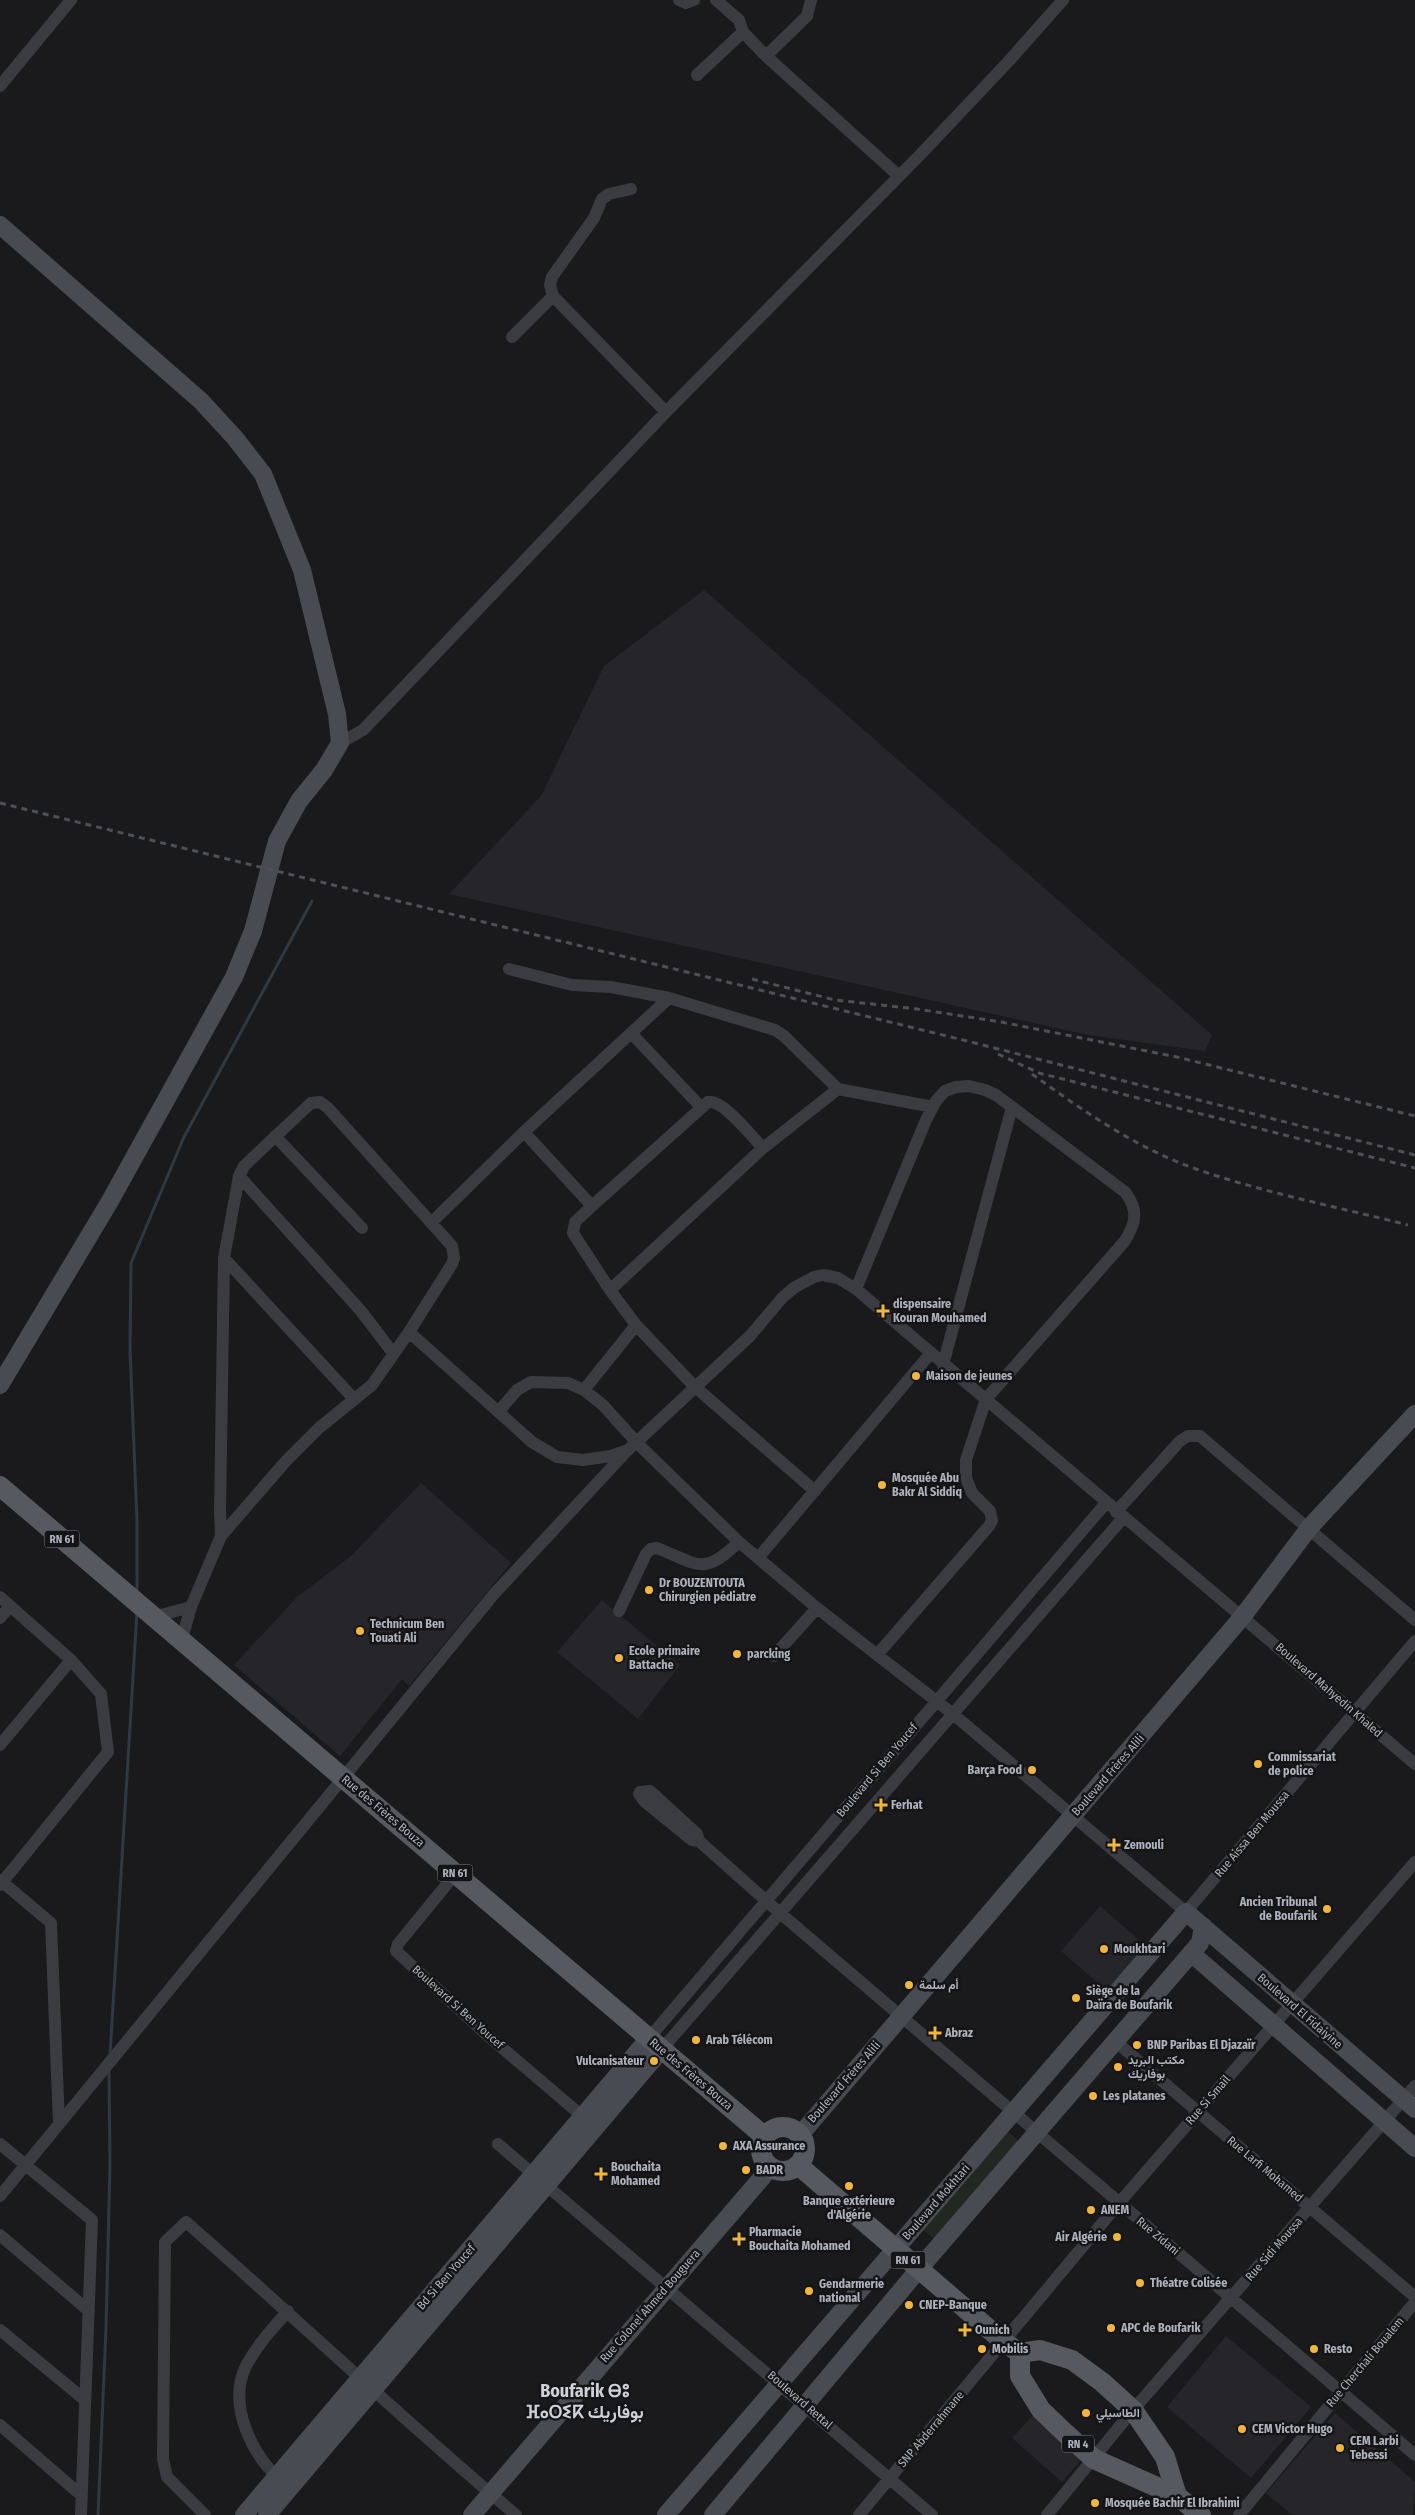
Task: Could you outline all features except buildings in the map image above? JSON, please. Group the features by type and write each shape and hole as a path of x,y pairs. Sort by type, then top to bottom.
{"main road":[{"name":"Rue des Frères Bouza","path":"0,1486 181,1642 343,1777 765,2137"},
{"path":"786,2127 800,2135 805,2147 804,2154 798,2165 785,2171 770,2167 761,2150 765,2137 770,2131 786,2127"},
{"name":"RN 61","path":"798,2165 1012,2348"},
{"path":"1012,2348 1040,2350 1072,2360 1102,2382 1134,2410 1165,2457 1177,2496"},
{"name":"RN 4","path":"1012,2348 1020,2376 1040,2410 1094,2459 1177,2496 1201,2515"}],"street":[{"path":"0,86 70,0"},
{"path":"679,0 686,4 694,0"},
{"path":"716,0 739,20 742,32 766,56 900,176"},
{"path":"766,56 807,16 811,0"},
{"path":"0,1385 110,1201 234,977 253,931 277,840 299,802 324,770 340,743 363,730 666,412 900,176 1007,63 1063,0"},
{"path":"697,75 742,32"},
{"path":"631,189 609,194 602,200 594,218 552,277 550,285 553,296 666,412"},
{"path":"0,225 201,401 235,438 263,474 302,570 337,714 340,743"},
{"path":"512,337 553,296"},
{"path":"509,969 572,985 611,987 669,998 775,1030 838,1089 933,1106"},
{"path":"431,1223 524,1132 669,998"},
{"path":"631,1033 701,1107"},
{"path":"0,2196 494,1594 632,1446 694,1386 750,1336 782,1298 795,1287 814,1277 823,1275 851,1286 933,1106 945,1091 956,1087 969,1086 996,1095 1125,1192 1134,1206 1135,1215 1130,1232 1124,1242 986,1399 966,1460 966,1478 972,1492 990,1511 992,1521 877,1655"},
{"path":"610,1290 763,1148 838,1089"},
{"path":"763,1148 722,1106 713,1101 701,1107 575,1222 573,1233 610,1290 636,1325 694,1386 815,1491"},
{"path":"181,1642 191,1607 221,1536 286,1461 319,1428 379,1377 454,1258 452,1246 324,1104 315,1102 307,1104 244,1166 239,1176 224,1258 221,1536"},
{"path":"943,1365 1012,1107"},
{"path":"524,1132 592,1206"},
{"path":"276,1136 362,1228"},
{"path":"239,1176 361,1311 393,1353"},
{"path":"224,1258 354,1399"},
{"name":"Boulevard Mahyedin Khaled","path":"851,1286 943,1365 986,1399 1119,1515 1243,1616 1415,1764"},
{"path":"584,1390 636,1325"},
{"path":"409,1332 500,1410 532,1442 557,1457 583,1460 611,1456 632,1446"},
{"path":"758,1558 930,1354"},
{"path":"500,1410 517,1390 531,1382 568,1383 584,1390 603,1406 632,1446 739,1542 817,1608 953,1714 1186,1912"},
{"name":"Boulevard Frères Alili","path":"800,2135 1243,1616 1310,1528 1415,1414"},
{"name":"Boulevard Si Ben Youcef","path":"655,2043 780,1913 953,1714 1180,1442 1188,1436 1196,1435 1204,1438 1310,1528"},
{"name":"Boulevard Si Ben Youcef","path":"655,2043 766,1900 1106,1503"},
{"path":"1310,1528 1415,1620"},
{"path":"619,1611 646,1554 651,1549 657,1548 699,1566 716,1562 739,1542"},
{"path":"0,1597 71,1660 101,1694 108,1752 1,1883 51,1923 59,2124"},
{"path":"0,1618 10,1606"},
{"path":"149,1614 191,1607"},
{"path":"774,1656 817,1608"},
{"name":"Rue Aissa Ben Moussa","path":"1186,1912 1415,1641"},
{"path":"0,1745 71,1660"},
{"path":"650,1791 697,1834 699,1841 692,1840 644,1801 639,1794 640,1792 650,1791"},
{"name":"Rue Zidani","path":"699,1841 780,1913 1415,2455"},
{"name":"Rue Si Smaïl","path":"1012,2348 1119,2203 1272,2024 1413,1867"},
{"name":"Boulevard Si Ben Youcef","path":"456,1873 398,1944 396,1951 487,2035 589,2121"},
{"name":"Boulevard El Fidaiyine","path":"1186,1912 1291,2003 1411,2098"},
{"name":"Boulevard Mokhtari","path":"666,2515 1186,1912"},
{"path":"713,2515 919,2269 1200,1943 1203,1926"},
{"path":"1191,1953 1415,2148"},
{"name":"Rue Larfi Mohamed","path":"1115,2041 1197,2113 1415,2297"},
{"name":"Bd Si Ben Youcef","path":"248,2514 276,2477 359,2379 427,2312 655,2043"},
{"name":"Rue Sidi Moussa","path":"1047,2515 1134,2410 1384,2121 1411,2098"},
{"path":"0,2144 92,2220 80,2515"},
{"name":"Boulevard Rettal","path":"498,2144 780,2383 932,2515"},
{"name":"Rue Colonel Ahmed Bouguera","path":"472,2515 770,2167"},
{"path":"206,2515 167,2477 163,2459 166,2242 186,2222 288,2310 359,2379 516,2515"},
{"path":"0,2235 89,2311"},
{"name":"Rue Cherchali Boualem","path":"1239,2515 1415,2302"},
{"path":"288,2310 266,2336 246,2367 239,2391 244,2425 254,2448 276,2477 290,2489"},
{"name":"Bd Si Ben Youcef","path":"267,2515 373,2391 427,2312"},
{"path":"0,2330 85,2400"},
{"name":"SNP Abderrahmane","path":"859,2515 890,2478 1012,2348"},
{"path":"0,2426 81,2496"}],"shaded area":[{"path":"704,590 1212,1035 1205,1051 1088,1035 449,894 541,796 604,666"},
{"name":"Technicum Ben Touati Ali","path":"421,1483 511,1563 409,1686 402,1679 340,1756 234,1665 297,1597 351,1556"},
{"name":"Ecole primaire Battache","path":"602,1600 680,1665 638,1719 557,1652"},
{"name":"Moukhtari","path":"1100,1906 1146,1946 1107,1991 1061,1951"},
{"path":"1005,2129 1019,2141 935,2240 921,2228"},
{"name":"CEM Victor Hugo","path":"1226,2336 1311,2407 1251,2478 1167,2407"},
{"name":"CEM Larbi Tebessi","path":"1335,2413 1415,2482 1413,2515 1292,2515 1266,2493"},
{"path":"1032,2416 1081,2460 1062,2482 1012,2438"}],"waterway":[{"path":"137,1593 137,1521 130,1350 131,1263 184,1137 312,901"},
{"path":"110,2055 137,1612"},
{"path":"98,2515 106,2328 110,2165 109,2071"}],"railway":[{"path":"0,803 967,1041 1415,1155"},
{"path":"752,979 835,1000 917,1009 1001,1022 1177,1057 1415,1116"},
{"path":"998,1054 1039,1073 1415,1168"},
{"path":"1032,1074 1110,1127 1152,1150 1196,1169 1248,1185 1408,1225"}],"place":[{"name":"dispensaire Kouran Mouhamed","path":"883,1311"},
{"name":"Maison de jeunes","path":"916,1376"},
{"name":"Mosquée Abu Bakr Al Siddiq","path":"882,1485"},
{"name":"Dr BOUZENTOUTA Chirurgien pédiatre","path":"649,1590"},
{"name":"Technicum Ben Touati Ali","path":"360,1631"},
{"name":"parcking","path":"737,1654"},
{"name":"Ecole primaire Battache","path":"619,1658"},
{"name":"Commissariat de police","path":"1258,1764"},
{"name":"Barça Food","path":"1032,1770"},
{"name":"Ferhat","path":"881,1805"},
{"name":"Zemouli","path":"1114,1845"},
{"name":"Ancien Tribunal de Boufarik","path":"1327,1909"},
{"name":"Moukhtari","path":"1104,1949"},
{"name":"أم سلمة","path":"909,1985"},
{"name":"Siège de la Daïra de Boufarik","path":"1076,1998"},
{"name":"Abraz","path":"935,2033"},
{"name":"Arab Télécom","path":"696,2040"},
{"name":"BNP Paribas El Djazaïr","path":"1137,2045"},
{"name":"Vulcanisateur","path":"654,2061"},
{"name":"مكتب البريد بوفاريك","path":"1118,2067"},
{"name":"Les platanes","path":"1093,2096"},
{"name":"AXA Assurance","path":"723,2146"},
{"name":"BADR","path":"746,2170"},
{"name":"Bouchaita Mohamed","path":"601,2174"},
{"name":"Banque extérieure d'Algérie","path":"849,2186"},
{"name":"ANEM","path":"1091,2210"},
{"name":"Air Algérie","path":"1117,2237"},
{"name":"Pharmacie Bouchaita Mohamed","path":"739,2239"},
{"name":"Théatre Colisée","path":"1140,2283"},
{"name":"Gendarmerie national","path":"809,2291"},
{"name":"CNEP-Banque","path":"909,2305"},
{"name":"APC de Boufarik","path":"1111,2328"},
{"name":"Ounich","path":"965,2330"},
{"name":"Mobilis","path":"982,2349"},
{"name":"Resto","path":"1314,2349"},
{"name":"الطاسيلي","path":"1086,2413"},
{"name":"CEM Victor Hugo","path":"1242,2429"},
{"name":"CEM Larbi Tebessi","path":"1340,2448"},
{"name":"Mosquée Bachir El Ibrahimi","path":"1095,2503"}],"district":[{"name":"Boufarik ⴱⵓ ⴼⴰⵔⵉⴽ بوفاريك","path":"585,2401"}]}
